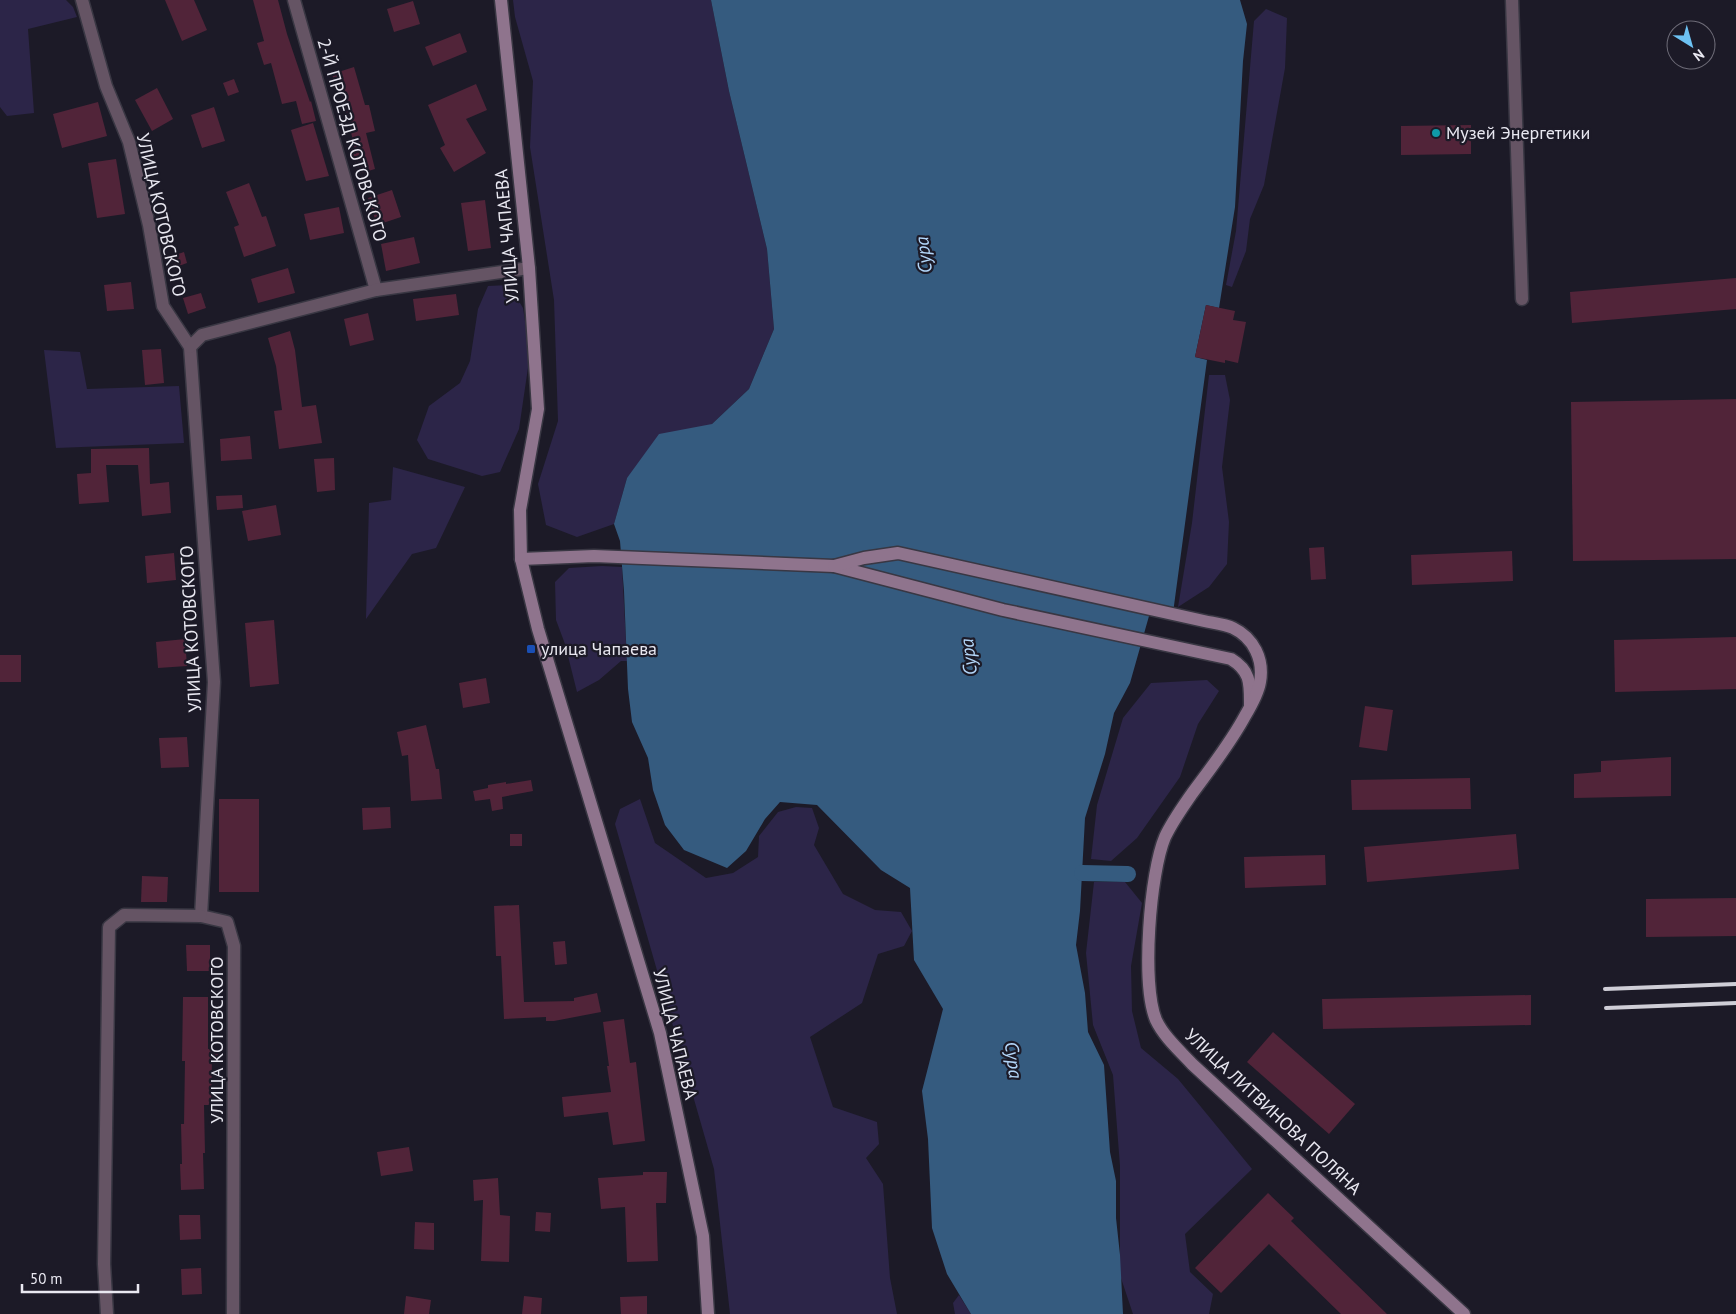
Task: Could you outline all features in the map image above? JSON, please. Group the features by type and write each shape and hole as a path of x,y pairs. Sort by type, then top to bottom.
{"main road":[{"name":"УЛИЦА ЧАПАЕВА","path":"501,0 529,268 538,409 520,510 521,559 538,629 660,1033 703,1236 708,1314"},
{"name":"УЛИЦА ЛИТВИНОВА ПОЛЯНА","path":"834,566 864,558 898,553 1232,628 1251,642 1258,653 1261,666 1260,682 1256,696 1238,729 1182,809 1166,836 1160,852 1155,874 1150,924 1149,977 1151,998 1157,1020 1172,1043 1192,1064 1464,1314"},
{"path":"521,559 594,556 834,566 1003,610 1232,659 1241,665 1246,672 1250,684 1250,708"}],"street":[{"name":"УЛИЦА КОТОВСКОГО","path":"82,0 106,86 129,142 149,225 163,306 190,347 214,682 201,916 227,922 234,946 233,1314"},
{"name":"2-Й ПРОЕЗД КОТОВСКОГО","path":"294,0 376,290"},
{"path":"1512,0 1522,299"},
{"path":"190,347 202,335 376,290 529,268"},
{"path":"107,1314 104,1264 109,927 124,915 201,916"}],"shaded area":[{"path":"0,0 66,0 73,7 77,17 28,29 34,113 7,116 0,107"},
{"path":"513,0 711,0 729,91 767,249 774,329 749,389 712,424 627,478 614,524 577,537 546,525 538,484 558,421 554,300 530,147 533,81 515,17"},
{"path":"1266,9 1287,18 1285,68 1264,185 1250,219 1246,251 1232,287 1226,285 1236,231 1254,21"},
{"path":"509,285 523,308 530,354 519,429 500,472 482,476 428,459 417,440 429,406 460,383 470,361 478,309 488,286"},
{"path":"44,350 80,352 87,389 179,386 184,443 56,448"},
{"path":"1209,375 1225,375 1230,400 1222,467 1229,522 1227,564 1209,587 1178,607 1192,523"},
{"path":"393,467 465,487 436,548 412,554 366,619 369,503 391,500"},
{"path":"622,567 627,661 621,661 599,680 577,692 565,644 556,620 555,582 569,568"},
{"path":"1207,680 1219,691 1198,724 1180,777 1137,838 1111,861 1091,859 1097,805 1123,718 1151,683"},
{"path":"640,799 655,843 706,878 733,873 758,857 759,836 778,812 796,807 812,808 819,828 814,845 843,894 875,910 901,912 912,931 904,946 878,954 862,1003 810,1037 833,1107 877,1122 879,1144 866,1158 883,1184 890,1278 897,1314 730,1314 714,1169 615,824 620,809"},
{"path":"1094,882 1125,882 1142,903 1131,966 1132,1011 1141,1048 1178,1079 1252,1169 1185,1234 1190,1272 1213,1294 1209,1314 1133,1314 1120,1275 1120,1166 1113,1075 1093,1025 1086,953"},
{"path":"959,1295 971,1314 955,1314 953,1303"}],"water":[{"name":"Сура","path":"711,0 1240,0 1247,24 1243,61 1235,207 1219,308 1206,305 1195,357 1207,360 1173,613 1151,609 1130,683 1114,713 1105,754 1085,818 1080,911 1076,945 1085,993 1088,1032 1104,1065 1110,1152 1116,1181 1116,1218 1123,1314 971,1314 947,1274 932,1228 928,1139 922,1091 943,1009 914,960 910,888 881,870 817,805 780,802 765,819 746,851 727,868 684,850 665,825 653,790 648,758 632,722 628,689 620,541 614,524 627,478 659,434 712,424 749,389 774,329 767,249 729,91"}],"building":[{"path":"165,0 194,0 207,30 182,41"},
{"path":"253,0 278,0 287,34 311,101 316,121 302,124 296,101 282,104 271,63 264,65 257,43 264,41"},
{"path":"413,1 420,24 394,32 387,9"},
{"path":"460,33 467,52 433,66 425,47"},
{"path":"354,67 365,105 369,105 375,131 366,133 375,169 358,174 353,154 356,154 342,93 338,94 332,74"},
{"path":"234,79 239,92 228,96 223,83"},
{"path":"476,84 487,110 466,119 486,153 454,172 440,148 445,145 428,105"},
{"path":"157,88 173,119 152,131 135,100"},
{"path":"98,102 107,136 62,148 53,114"},
{"path":"214,107 225,141 202,148 191,115"},
{"path":"313,123 329,176 306,181 291,130"},
{"name":"Музей Энергетики","path":"1471,125 1471,154 1401,155 1401,126"},
{"path":"116,159 125,214 97,218 88,163"},
{"path":"249,183 262,217 266,216 276,246 244,257 234,227 239,225 226,192"},
{"path":"392,190 401,217 377,225 368,198"},
{"path":"485,200 491,248 468,251 461,203"},
{"path":"339,207 344,233 310,240 304,214"},
{"path":"414,237 420,263 386,271 381,244"},
{"path":"184,252 187,263 176,267 172,256"},
{"path":"288,268 295,293 258,303 251,279"},
{"path":"1736,278 1736,309 1572,323 1570,292"},
{"path":"131,282 134,309 107,311 104,285"},
{"path":"201,293 206,308 188,314 183,298"},
{"path":"456,294 459,315 416,321 413,299"},
{"path":"1206,305 1235,311 1233,320 1246,322 1238,363 1225,360 1225,363 1195,357"},
{"path":"368,313 374,340 350,346 344,319"},
{"path":"290,331 295,350 302,407 316,405 322,443 279,449 274,411 282,410 276,366 268,338"},
{"path":"161,349 164,383 145,385 142,350"},
{"path":"1736,399 1736,559 1573,561 1571,402"},
{"path":"250,436 252,459 221,461 220,439"},
{"path":"149,448 150,484 169,482 171,513 142,516 138,465 106,465 109,502 79,504 77,474 91,473 91,449"},
{"path":"334,458 335,490 317,492 314,459"},
{"path":"242,495 243,508 217,510 216,496"},
{"path":"276,505 281,535 248,541 242,511"},
{"path":"1324,547 1326,579 1311,580 1309,548"},
{"path":"1512,551 1513,581 1412,585 1411,555"},
{"path":"174,553 176,580 147,583 145,556"},
{"path":"274,620 279,684 250,687 245,623"},
{"path":"1736,637 1736,689 1615,692 1614,640"},
{"path":"185,639 187,666 158,668 156,642"},
{"path":"0,655 21,655 21,682 0,682"},
{"path":"486,678 490,703 463,708 459,683"},
{"path":"1365,706 1393,710 1387,751 1359,747"},
{"path":"426,725 436,769 439,769 442,799 411,801 408,755 402,756 397,732"},
{"path":"187,737 189,767 161,768 159,738"},
{"path":"1671,757 1671,796 1574,798 1574,774 1601,772 1601,761"},
{"path":"1470,778 1471,809 1352,810 1351,780"},
{"path":"531,780 533,791 502,797 503,809 492,811 490,799 475,801 473,791 488,788 488,785"},
{"path":"219,799 259,799 259,892 219,892"},
{"path":"390,807 391,828 363,830 362,808"},
{"path":"510,834 522,834 522,846 510,846"},
{"path":"1516,834 1519,869 1367,882 1364,847"},
{"path":"1325,855 1326,885 1245,888 1244,857"},
{"path":"142,876 168,877 167,902 141,902"},
{"path":"1736,898 1736,936 1646,937 1646,899"},
{"path":"519,905 524,1002 574,1001 574,998 597,993 601,1012 554,1021 546,1021 546,1017 504,1019 501,956 496,956 494,906"},
{"path":"565,941 567,964 555,965 553,942"},
{"path":"186,945 210,945 210,971 187,971"},
{"path":"1531,995 1531,1025 1323,1029 1322,999"},
{"path":"183,997 208,997 208,1049 223,1049 222,1061 212,1061 211,1105 204,1105 204,1189 181,1190 181,1124 184,1124 185,1061 182,1061"},
{"path":"624,1019 630,1063 636,1062 645,1141 613,1145 608,1112 564,1117 562,1097 611,1092 603,1022"},
{"path":"1273,1032 1355,1104 1329,1134 1247,1062"},
{"path":"409,1147 413,1171 381,1176 377,1152"},
{"path":"643,1172 667,1172 666,1203 656,1203 658,1261 627,1262 625,1207 601,1209 598,1178 643,1175"},
{"path":"498,1178 500,1215 510,1216 509,1262 481,1261 483,1200 474,1201 473,1180"},
{"path":"1268,1193 1294,1218 1291,1221 1387,1314 1341,1314 1269,1244 1221,1293 1195,1268"},
{"path":"536,1212 551,1213 550,1232 535,1231"},
{"path":"179,1215 200,1215 201,1239 180,1240"},
{"path":"415,1222 434,1223 434,1250 414,1249"},
{"path":"201,1268 202,1294 182,1295 181,1269"},
{"path":"406,1296 431,1300 429,1314 404,1314"},
{"path":"524,1296 542,1298 541,1314 522,1314"},
{"path":"647,1296 647,1314 621,1314 620,1297"}],"waterway":[{"path":"1082,873 1128,874"}],"railway":[{"path":"1605,989 1736,984"},
{"path":"1606,1008 1736,1003"}],"place":[{"name":"Музей Энергетики","path":"1436,133"},
{"name":"улица Чапаева","path":"531,649"}]}
